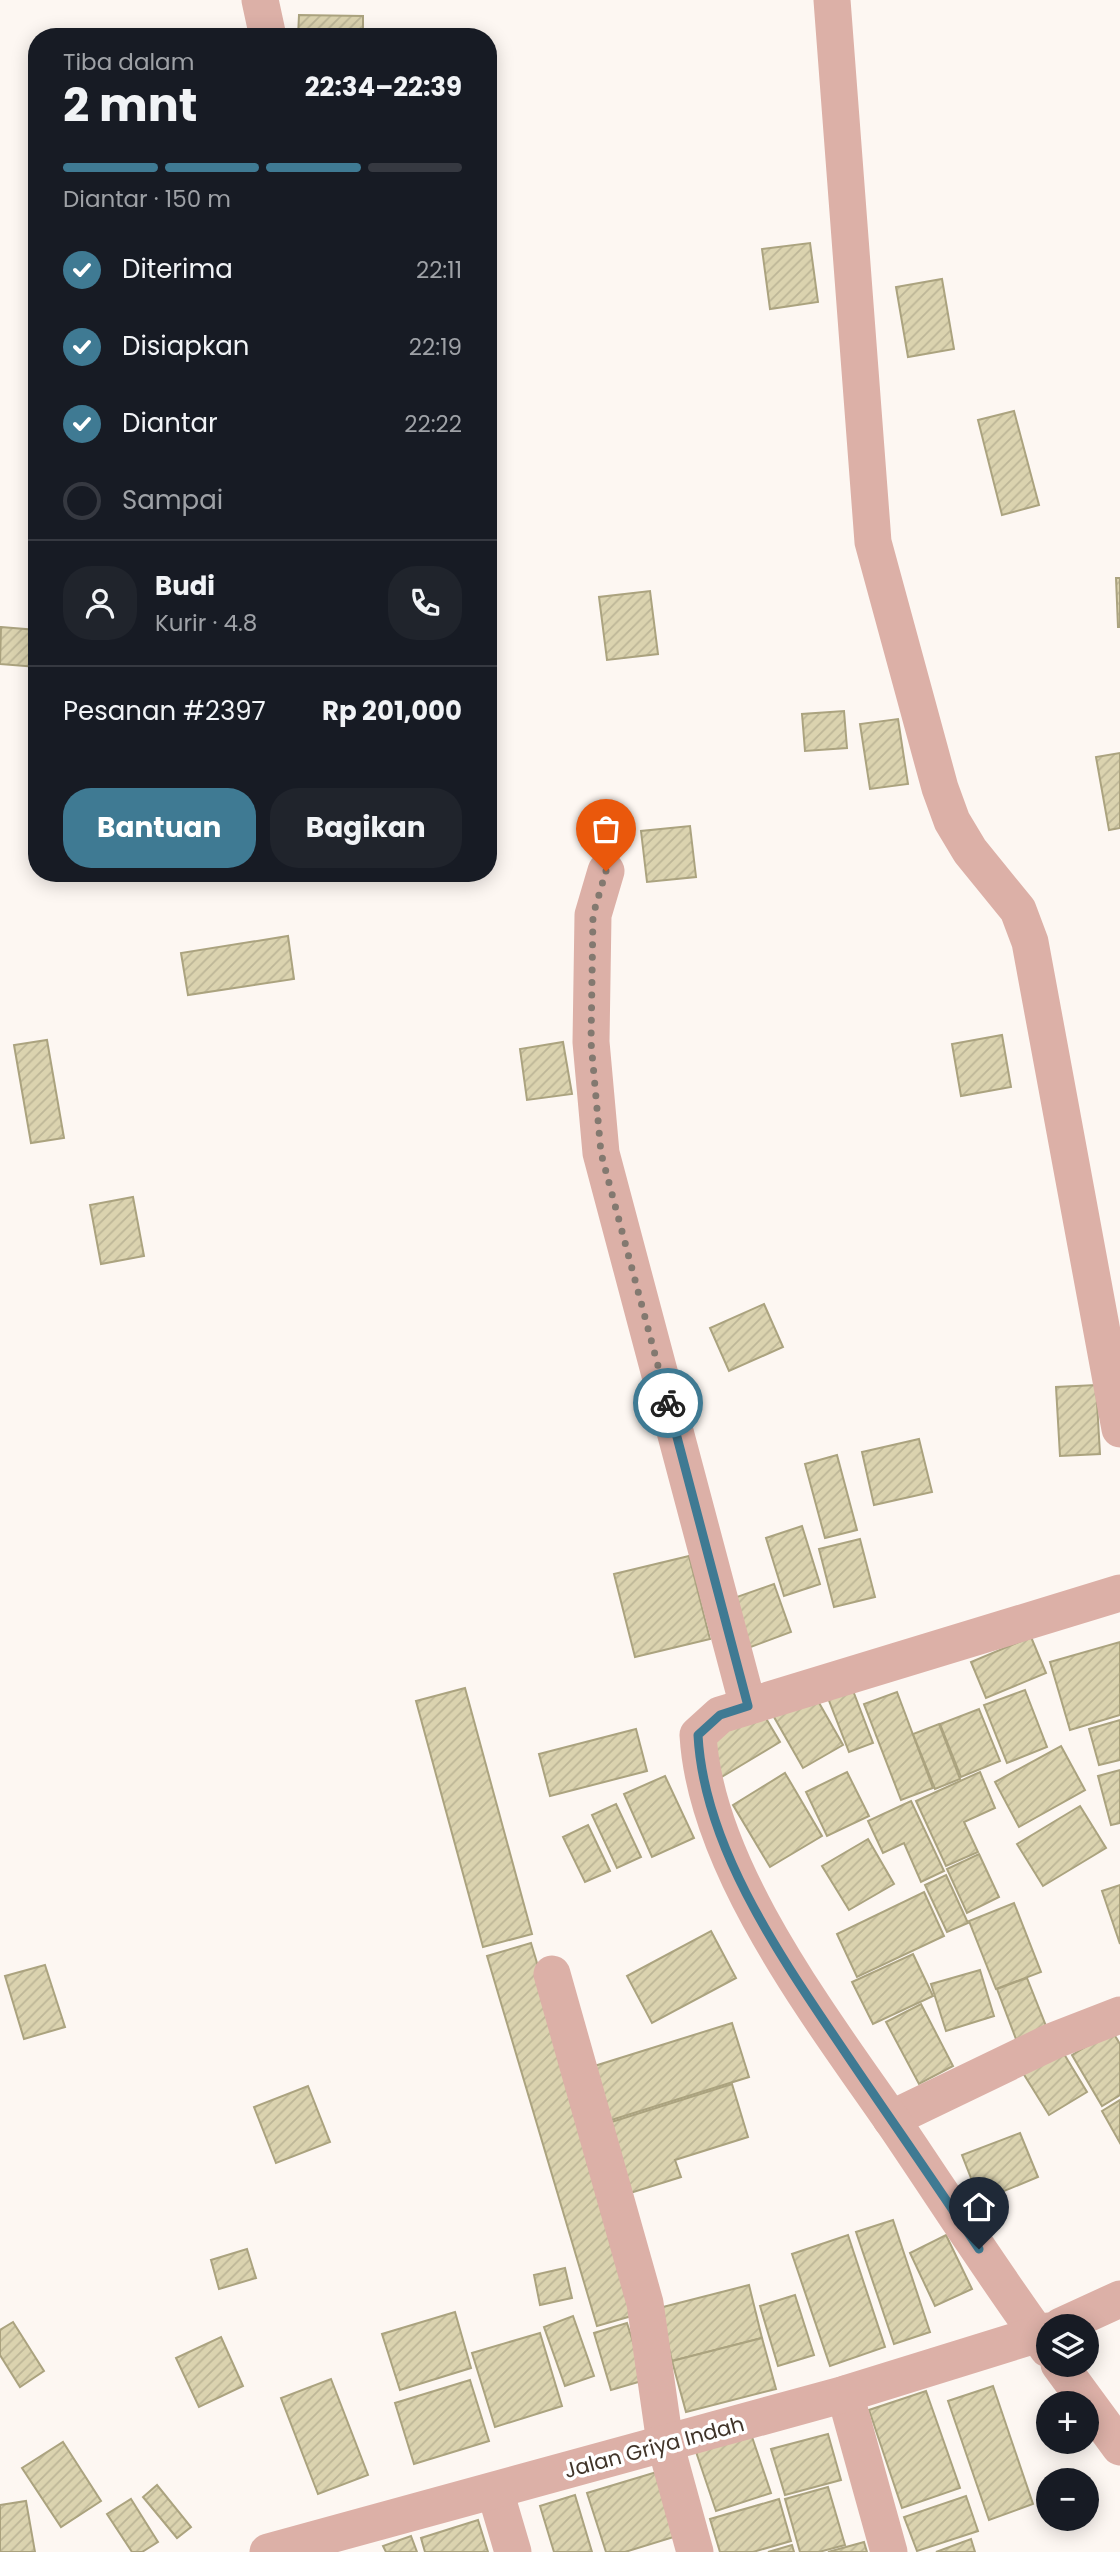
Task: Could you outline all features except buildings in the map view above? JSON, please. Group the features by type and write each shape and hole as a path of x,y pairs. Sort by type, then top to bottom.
{"street":[{"path":"260,0 266,28"},
{"path":"832,0 873,542 940,788 953,821 970,850 1018,910 1030,942 1120,1429"},
{"path":"606,871 593,915 591,1042 601,1153 748,1706"},
{"path":"1036,2320 891,2119 778,1952 728,1852 700,1769 698,1735 720,1715 1120,1593"},
{"path":"552,1974 645,2302 665,2443 695,2552"},
{"path":"891,2119 1053,2041 1120,2015"},
{"name":"Jalan Griya Indah","path":"1095,2314 1120,2299"},
{"name":"Jalan Griya Indah","path":"285,2550 665,2443 1036,2345"},
{"path":"1074,2377 1120,2447"},
{"path":"845,2394 889,2552"},
{"path":"495,2491 513,2552"}],"way so far":[{"path":"606,871 593,915 591,1042 601,1153 668,1403"}],"route":[{"path":"668,1403 748,1706 720,1715 698,1735 700,1769 728,1852 778,1952 979,2249"}]}
